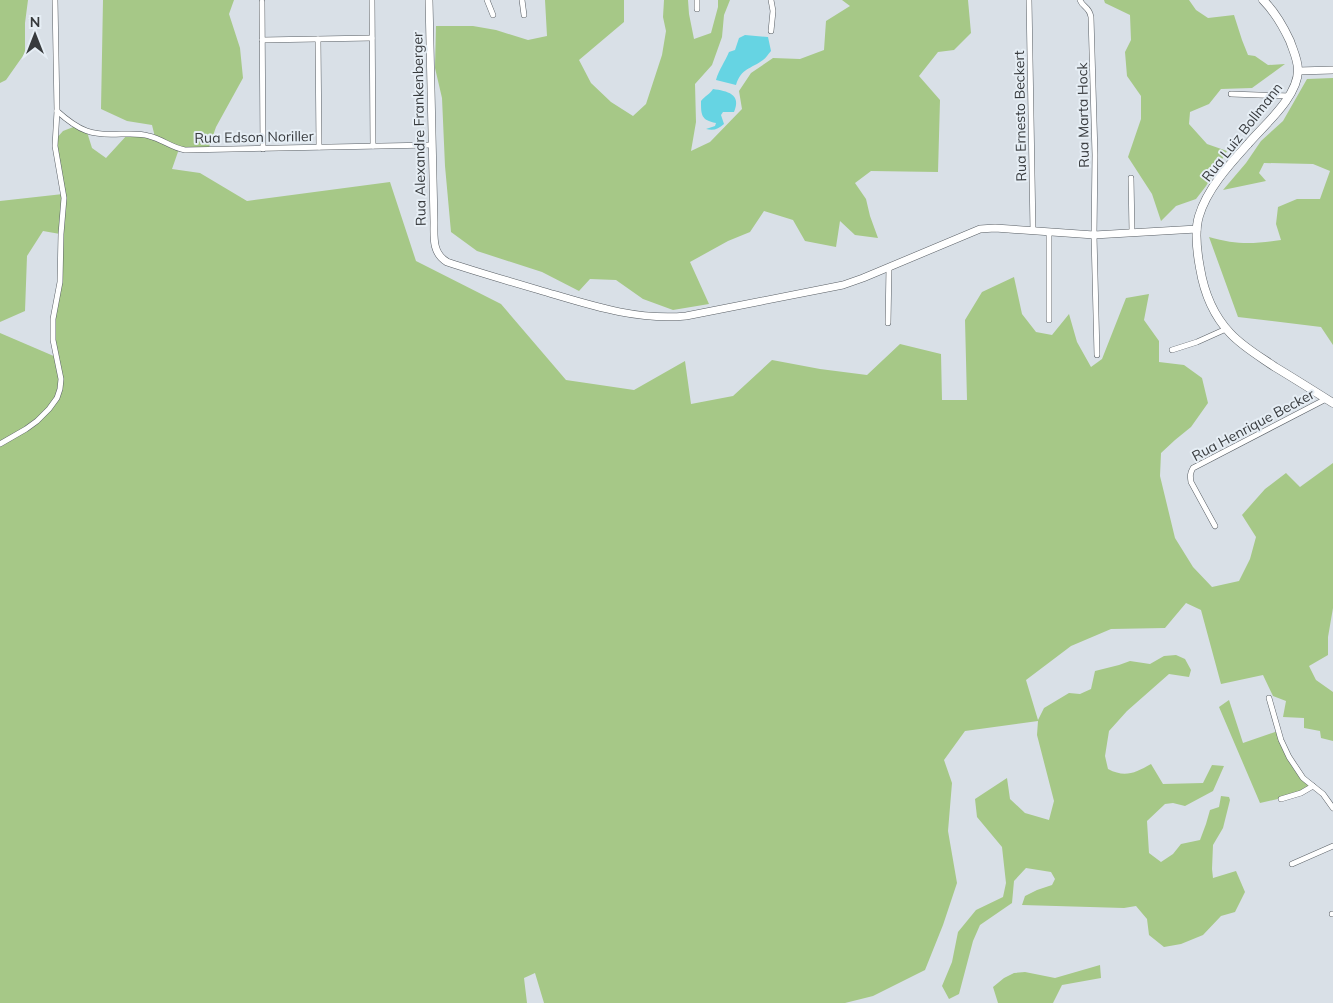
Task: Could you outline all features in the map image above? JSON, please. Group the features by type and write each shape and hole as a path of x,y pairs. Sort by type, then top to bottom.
{"main road":[{"path":"1263,0 1282,26 1295,55 1298,71"},
{"name":"Rua Luiz Bollmann","path":"1298,71 1295,83 1282,106 1219,179 1201,209 1197,229 1199,264 1204,288 1226,329 1247,348 1330,401"}],"street":[{"path":"0,444 37,421 50,409 60,389 61,379 52,329 60,282 64,203 55,146 57,111 55,0"},
{"path":"372,0 373,146"},
{"name":"Rua Alexandre Frankenberger","path":"429,0 434,242 439,256 447,262 557,295 625,313 653,317 696,315 833,288 851,283 890,267"},
{"path":"487,0 493,16"},
{"path":"697,0 698,9"},
{"path":"771,0 773,11 772,31"},
{"name":"Rua Ernesto Beckert","path":"1029,0 1033,231"},
{"name":"Rua Marta Hock","path":"1080,0 1090,11 1092,17 1097,355"},
{"path":"521,1 524,15"},
{"path":"262,2 263,149"},
{"path":"262,40 372,38"},
{"path":"318,39 319,147"},
{"path":"1298,71 1333,70"},
{"path":"1231,94 1289,96"},
{"name":"Rua Edson Noriller","path":"57,111 87,132 105,135 140,134 185,150 432,146"},
{"path":"1131,178 1132,232"},
{"path":"888,323 890,267 969,232 995,228 1094,235 1197,229"},
{"path":"1049,232 1049,320"},
{"path":"1172,350 1197,342 1226,329"},
{"name":"Rua Henrique Becker","path":"1215,526 1191,482 1190,477 1193,468 1330,401"},
{"path":"1269,698 1285,749 1300,774 1323,794 1333,808"},
{"path":"1280,799 1301,794 1313,786"},
{"path":"1292,864 1333,846"}],"green space":[{"path":"0,0 28,0 25,23 25,53 6,80 0,83"},
{"path":"103,0 234,0 229,14 240,48 243,78 216,127 208,150 179,149 172,169 200,173 247,201 390,182 416,261 501,304 566,380 634,390 685,361 691,404 733,396 772,360 867,375 900,344 941,354 942,400 967,400 965,320 982,292 1014,277 1022,314 1036,332 1052,335 1069,314 1077,342 1091,367 1102,359 1126,298 1149,294 1144,320 1159,341 1159,362 1184,365 1202,378 1208,403 1191,427 1161,453 1160,476 1175,538 1193,567 1212,587 1239,581 1250,559 1256,537 1242,515 1265,489 1286,473 1300,487 1333,463 1333,608 1328,637 1328,655 1309,666 1316,680 1333,692 1333,741 1321,738 1320,731 1304,728 1304,718 1283,717 1286,701 1273,696 1263,675 1221,684 1201,610 1186,603 1165,628 1111,629 1071,646 1026,680 1038,720 1044,708 1069,693 1080,694 1091,689 1095,671 1130,661 1150,664 1164,656 1176,655 1185,659 1191,670 1189,677 1169,674 1127,711 1109,731 1105,756 1108,769 1125,774 1135,772 1151,764 1163,784 1203,783 1212,765 1224,766 1213,791 1185,806 1173,803 1165,804 1147,821 1149,853 1161,862 1173,854 1181,844 1200,840 1210,810 1219,807 1221,796 1229,797 1230,800 1223,828 1213,845 1212,869 1213,878 1236,871 1245,892 1235,912 1221,916 1203,935 1181,944 1164,947 1149,935 1147,919 1136,906 1124,908 1022,905 1025,896 1052,885 1055,879 1051,872 1026,868 1014,881 1012,903 980,925 973,941 959,994 949,999 942,986 952,962 958,932 976,910 1003,897 1006,883 1002,847 977,817 975,799 1007,778 1010,799 1025,813 1049,820 1054,801 1037,735 1038,721 965,731 944,760 952,783 948,831 957,883 925,970 873,996 845,1003 544,1003 535,973 524,978 527,1003 0,1003 0,333 56,357 53,329 60,282 60,234 43,231 27,256 25,311 0,322 0,201 63,194 55,140 63,131 76,126 87,132 92,148 106,158 128,134 155,137 152,125 127,121 101,109"},
{"path":"545,0 624,0 624,22 579,60 591,83 611,102 633,116 646,104 662,55 666,31 663,17 664,0 688,0 694,39 711,33 718,0 730,0 724,15 722,37 712,65 695,84 696,122 691,151 710,142 742,109 739,91 751,73 773,58 800,59 824,50 826,21 850,6 842,0 968,0 971,33 954,50 938,52 919,76 940,100 938,172 871,171 855,183 866,199 878,238 855,235 840,221 836,247 805,241 793,220 764,211 750,232 728,241 690,262 709,304 673,310 643,299 616,280 590,279 579,291 542,272 477,251 451,232 445,166 442,98 435,68 436,26 473,26 496,30 528,40 547,36"},
{"path":"1104,0 1189,0 1196,10 1208,18 1234,15 1248,55 1255,56 1268,65 1285,64 1252,88 1221,89 1209,104 1190,112 1189,124 1207,144 1227,151 1196,199 1176,206 1161,221 1152,194 1128,157 1141,119 1141,96 1127,76 1125,52 1131,40 1130,15 1105,3"},
{"path":"1333,78 1333,345 1321,327 1238,317 1209,237 1245,243 1281,240 1276,224 1278,207 1297,199 1320,199 1330,171 1313,164 1264,163 1259,173 1266,181 1223,190 1246,163 1261,141 1283,121 1307,79"},
{"path":"1229,700 1243,743 1278,731 1295,767 1313,786 1296,795 1260,803 1219,707"},
{"path":"1100,965 1101,978 1062,985 1053,1003 998,1003 993,987 1014,973 1025,972 1055,978"}],"water":[{"path":"745,35 768,37 771,51 763,60 744,72 736,85 716,80 729,52 735,50 739,38"},
{"path":"713,89 728,92 735,97 736,106 734,112 723,112 721,115 724,124 711,130 706,129 715,126 716,123 707,120 703,116 701,101"}]}
